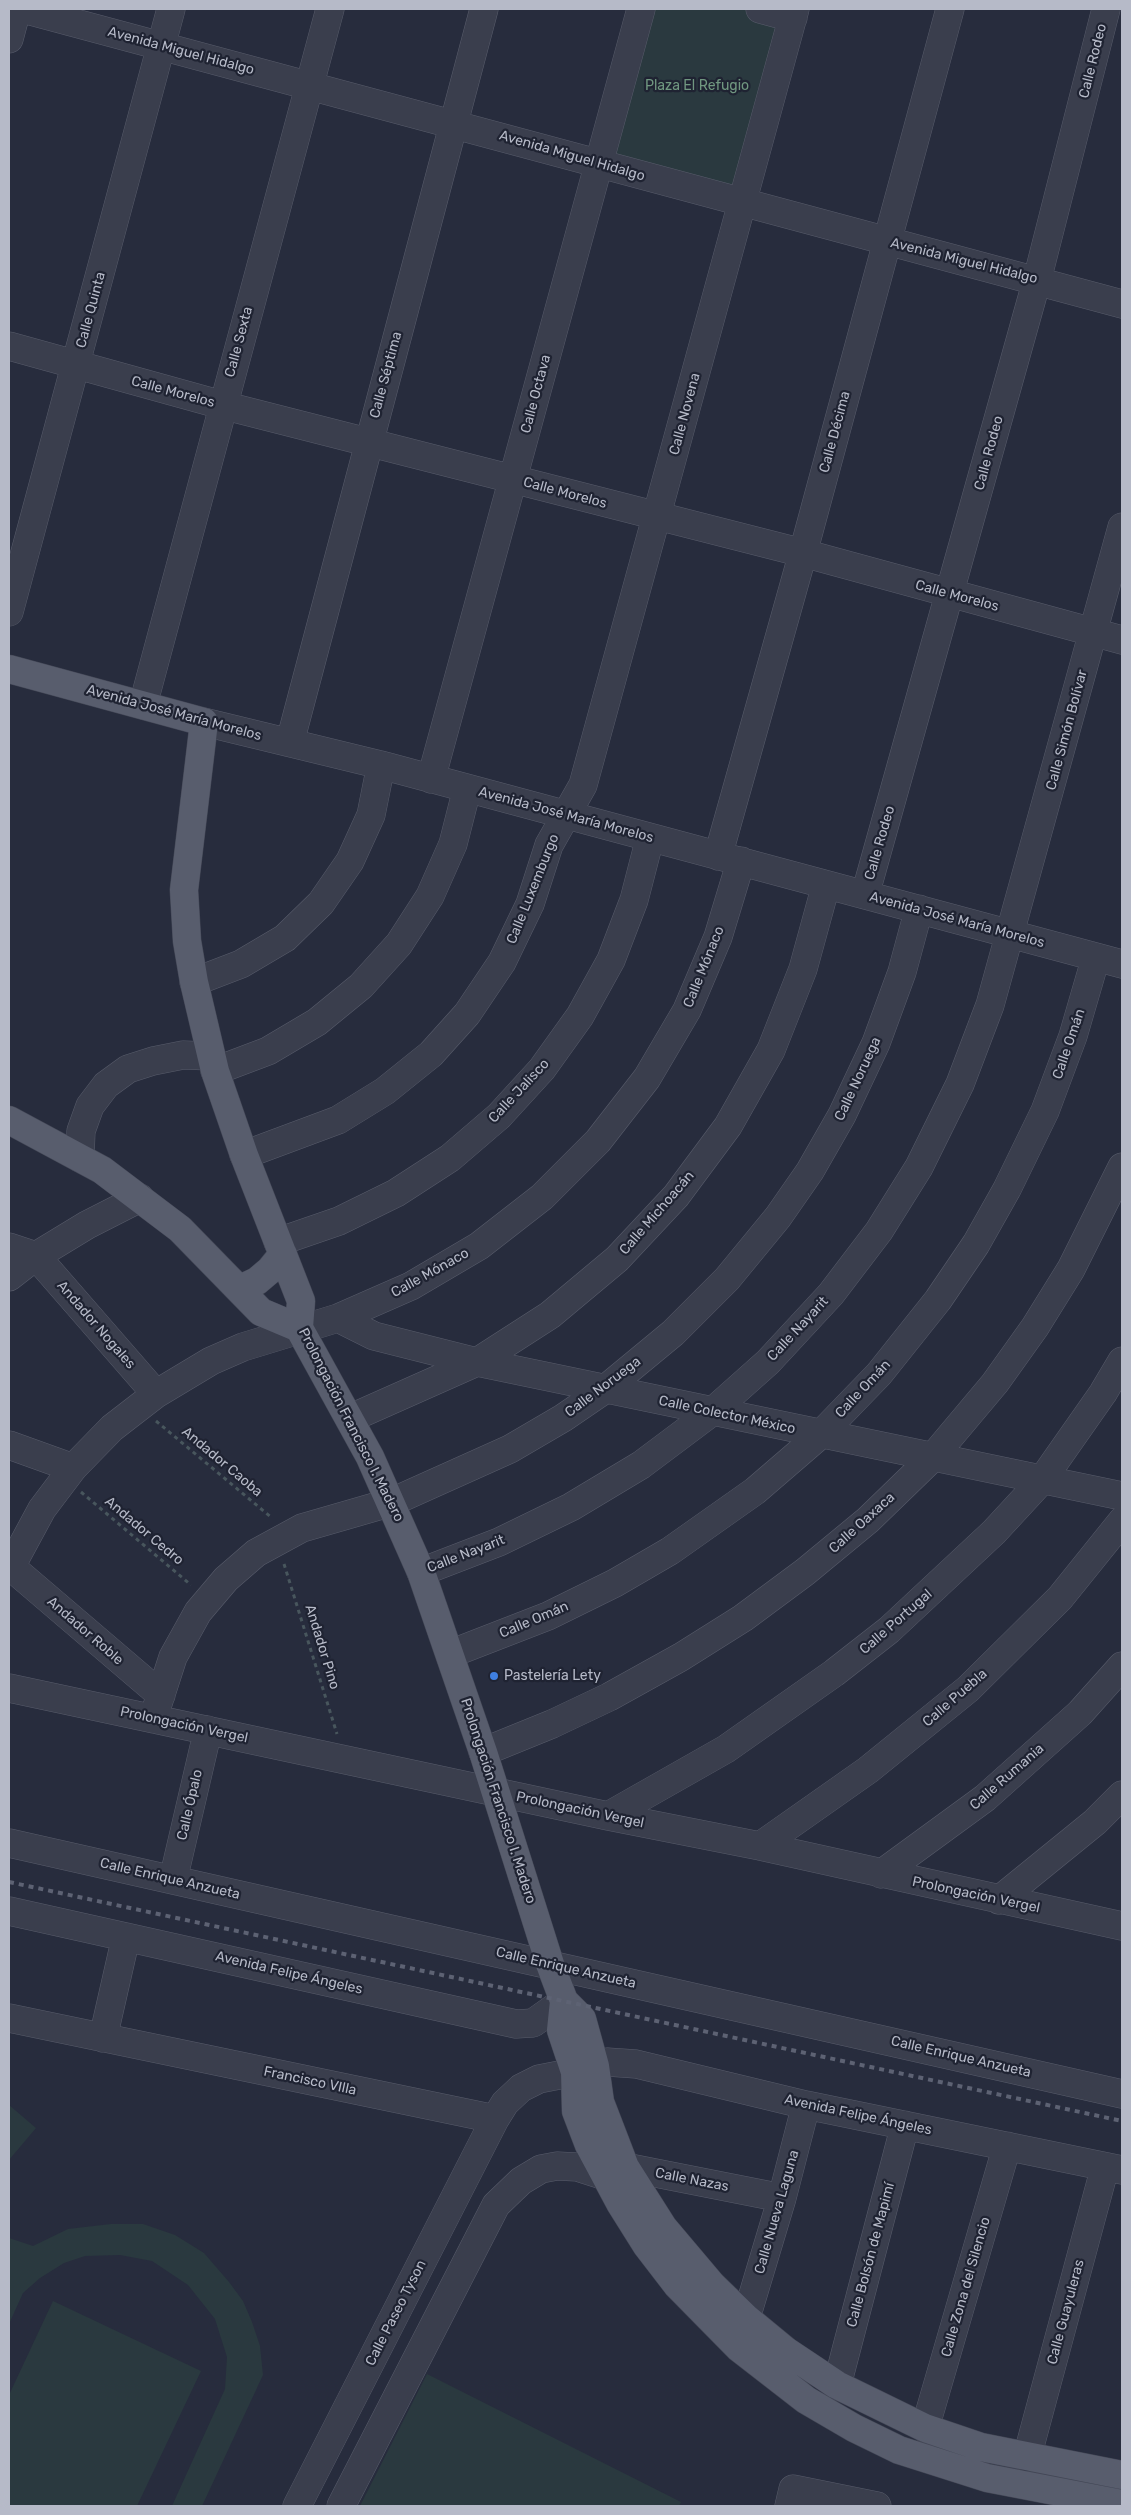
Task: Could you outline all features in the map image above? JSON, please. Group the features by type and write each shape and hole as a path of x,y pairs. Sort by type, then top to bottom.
{"main road":[{"name":"Avenida José María Morelos","path":"9,669 204,722"},
{"name":"Prolongación Francisco I. Madero","path":"204,722 184,890 187,941 212,1063 244,1155 302,1301 299,1328 350,1418 392,1502 421,1572 483,1752 550,1964 564,2001 582,2019 585,2069 600,2102 611,2171 647,2246 677,2285 738,2348 806,2400 854,2428 892,2446 957,2470 987,2478 1119,2493"},
{"path":"9,1120 80,1158 140,1198 180,1229 261,1312 299,1328"},
{"path":"240,1289 257,1281 270,1270 281,1248"},
{"name":"Prolongación Francisco I. Madero","path":"611,2171 664,2227 686,2256 746,2318 786,2351 837,2385 869,2403 925,2428 981,2447 1027,2457 1119,2493"}],"street":[{"path":"9,38 17,9"},
{"name":"Avenida Miguel Hidalgo","path":"22,9 160,47 310,84 742,203 1122,304"},
{"name":"Calle Quinta","path":"9,612 171,9"},
{"name":"Calle Sexta","path":"143,705 222,405 330,9"},
{"name":"Calle Séptima","path":"290,742 484,9"},
{"name":"Calle Octava","path":"431,779 641,9"},
{"path":"760,9 794,13"},
{"name":"Calle Décima","path":"729,858 803,554 950,9"},
{"name":"Calle Rodeo","path":"865,895 1037,280 1106,9"},
{"name":"Calle Novena","path":"567,816 583,785 794,13"},
{"name":"Calle Morelos","path":"9,346 222,405 656,518 803,554 1122,640"},
{"name":"Calle Simón Bolívar","path":"1010,934 1122,527"},
{"name":"Avenida José María Morelos","path":"204,722 290,742 431,779 1122,964"},
{"path":"194,982 241,964 284,938 321,903 350,861 371,815 381,766"},
{"path":"80,1158 81,1131 90,1106 106,1085 128,1069 153,1061 183,1055 212,1063 268,1051 317,1022 361,986 399,944 430,896 453,844 467,789"},
{"name":"Calle Luxemburgo","path":"244,1155 338,1120 385,1091 431,1054 467,1014 502,962 530,904 549,845 567,816"},
{"name":"Calle Jalisco","path":"281,1248 396,1193 450,1158 499,1116 542,1069 580,1016 610,960 634,900 650,838"},
{"name":"Calle Mónaco","path":"11,1560 42,1509 69,1473 112,1428 147,1400 211,1361 243,1347 299,1328 338,1318 410,1286 479,1246 542,1198 598,1141 646,1078 687,1010 718,937 729,858"},
{"name":"Calle Michoacán","path":"350,1418 477,1362 550,1315 617,1260 676,1196 728,1126 770,1050 803,969 826,885"},
{"name":"Calle Noruega","path":"157,1707 173,1657 198,1612 226,1579 256,1553 302,1528 392,1502 510,1449 563,1418 604,1390 674,1333 727,1279 778,1217 810,1171 842,1116 876,1043 902,972 918,909"},
{"name":"Calle Nayarit","path":"421,1572 499,1542 571,1507 641,1465 713,1411 768,1362 831,1294 879,1231 914,1175 960,1084 990,1005 1010,934"},
{"name":"Calle Omán","path":"450,1654 548,1616 615,1583 670,1551 755,1491 820,1435 879,1374 938,1300 980,1236 1007,1189 1045,1111 1074,1036 1096,957"},
{"name":"Calle Oaxaca","path":"483,1752 552,1724 608,1697 682,1657 743,1618 805,1572 868,1520 932,1458 995,1384 1035,1328 1071,1269 1122,1167"},
{"path":"9,1277 36,1256 86,1224 140,1198"},
{"path":"9,1246 36,1256"},
{"name":"Andador Nogales","path":"36,1256 147,1400"},
{"name":"Calle Colector México","path":"338,1318 374,1336 477,1362 820,1435 1122,1496"},
{"name":"Calle Portugal","path":"608,1816 726,1749 834,1674 889,1630 994,1532 1042,1480 1103,1393 1122,1361"},
{"path":"9,1445 69,1473"},
{"name":"Calle Puebla","path":"760,1846 868,1770 968,1689 1060,1598 1122,1521"},
{"name":"Andador Roble","path":"11,1560 157,1707"},
{"name":"Calle Rumania","path":"881,1874 986,1798 1080,1713 1122,1666"},
{"name":"Prolongación Vergel","path":"9,1688 157,1707 208,1730 608,1816 760,1846 999,1900 1120,1923"},
{"name":"Calle Ópalo","path":"173,1880 208,1730"},
{"path":"999,1900 1095,1822 1122,1796"},
{"name":"Calle Enrique Anzueta","path":"9,1843 1122,2094"},
{"name":"Avenida Felipe Ángeles","path":"9,1911 516,2024 533,2023 564,2001"},
{"path":"102,2038 126,1937"},
{"name":"Francisco VIlla","path":"9,2018 495,2119"},
{"name":"Avenida Felipe Ángeles","path":"585,2069 607,2062 636,2064 806,2105 1114,2169"},
{"path":"495,2119 506,2103 521,2088 539,2079 585,2069"},
{"name":"Calle Nueva Laguna","path":"746,2318 782,2198 806,2105"},
{"name":"Calle Paseo Tyson","path":"297,2506 495,2119"},
{"name":"Calle Bolsón de Mapimí","path":"837,2385 905,2125"},
{"name":"Calle Zona del Silencio","path":"925,2428 1006,2146"},
{"name":"Calle Nazas","path":"341,2506 496,2205 521,2181 541,2169 557,2166 577,2167 782,2198"},
{"name":"Calle Guayuleras","path":"1027,2457 1114,2169"},
{"path":"789,2506 792,2489 877,2506"}],"path":[{"name":"Andador Caoba","path":"147,1400 285,1538"},
{"name":"Andador Cedro","path":"69,1473 208,1600"},
{"name":"Andador Pino","path":"285,1538 345,1760"}],"green space":[{"name":"Plaza El Refugio","path":"645,9 790,9 739,198 605,161"},
{"path":"9,2105 36,2128 9,2160"},
{"path":"111,2224 143,2224 175,2235 204,2253 243,2301 260,2346 263,2375 202,2506 172,2506 225,2389 227,2357 215,2319 188,2285 152,2261 120,2255 85,2256 64,2263 40,2278 23,2293 9,2324 9,2238 33,2246 68,2229"},
{"path":"53,2301 201,2371 137,2506 9,2506 9,2395"},
{"path":"427,2374 681,2502 679,2506 360,2506"}],"railway":[{"path":"9,1882 1122,2121"}],"place":[{"name":"Pastelería Lety","path":"494,1676"}]}
